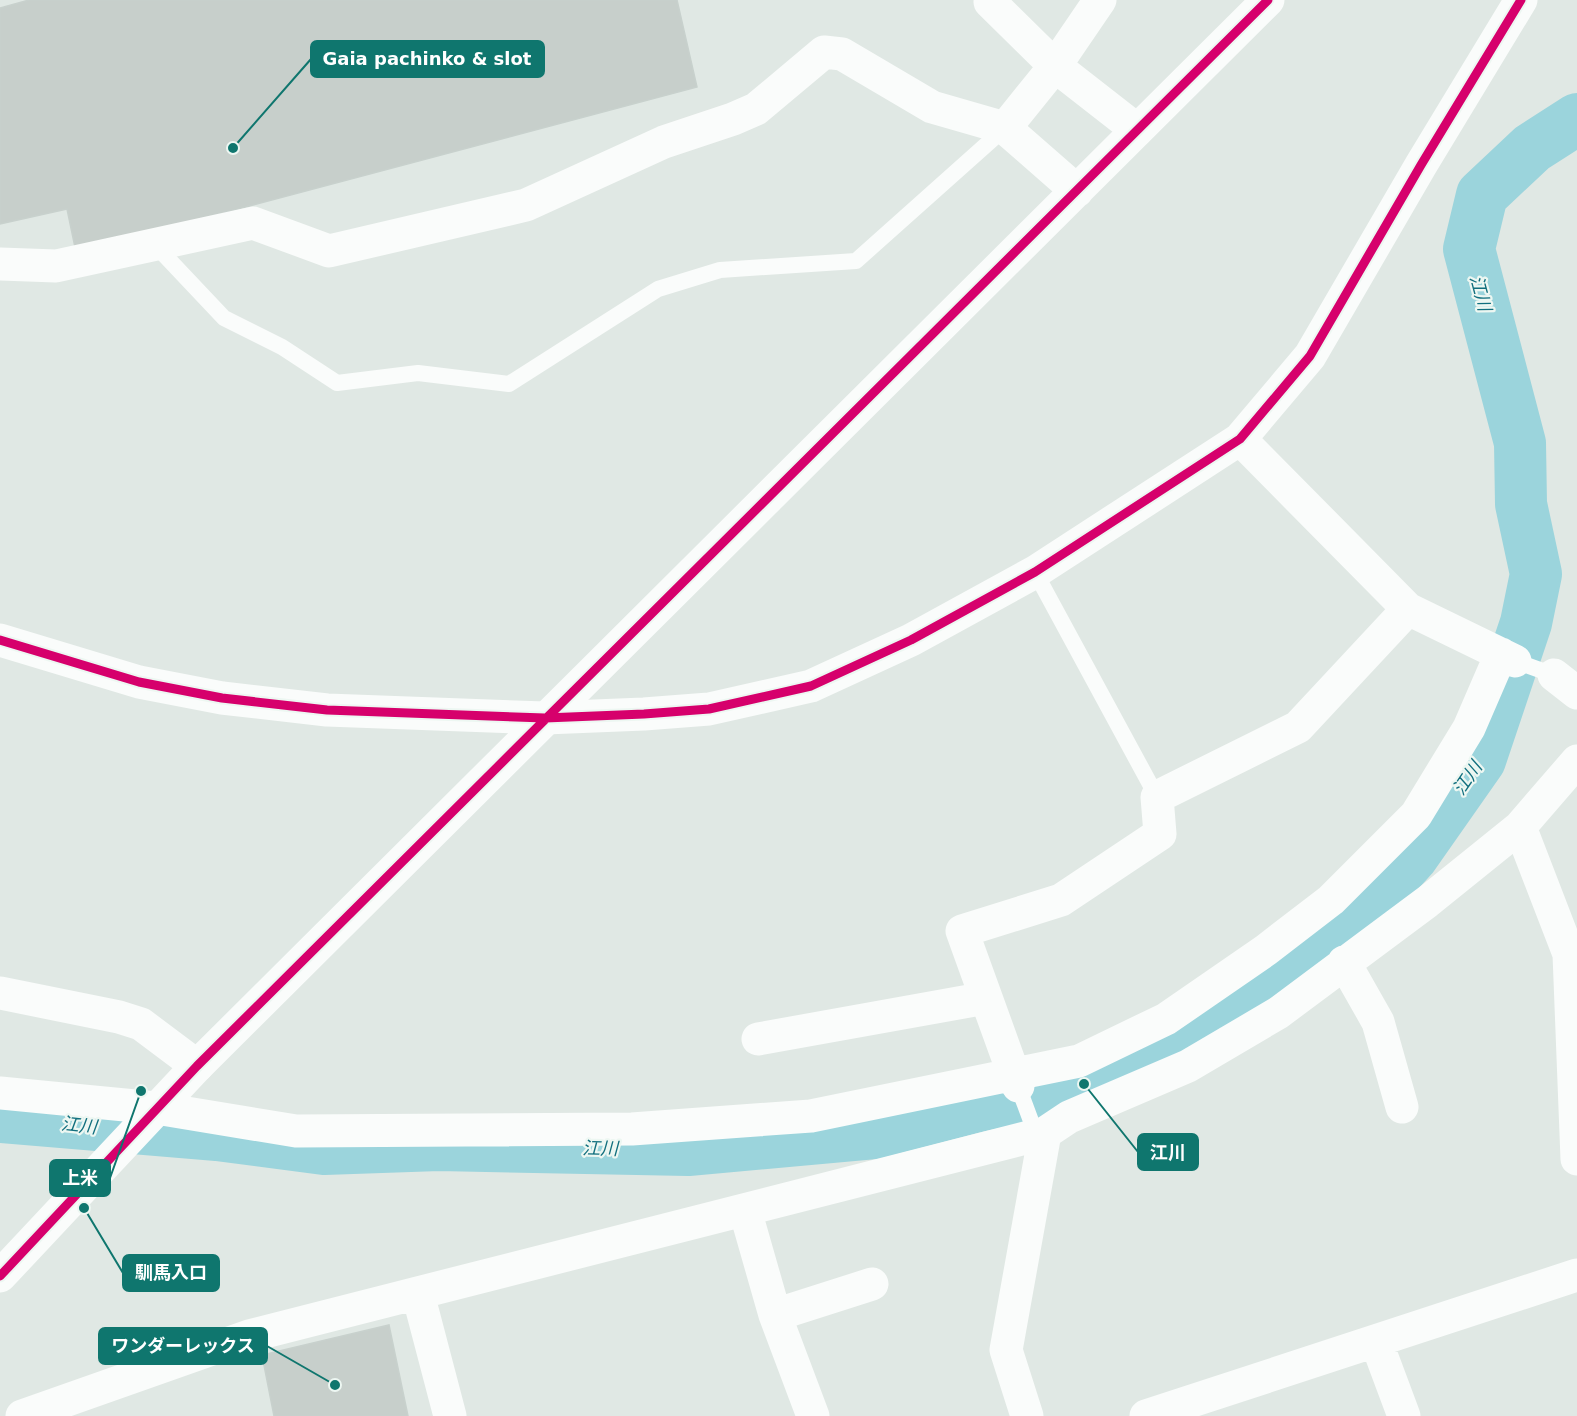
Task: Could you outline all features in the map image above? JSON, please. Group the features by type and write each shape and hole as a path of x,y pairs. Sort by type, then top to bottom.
{"street":[{"path":"1005,128 1055,66 1100,0"},
{"path":"0,1276 197,1066 1268,0"},
{"path":"0,640 139,682 222,698 327,710 545,718 709,709 811,686 910,640 1035,572 1239,439 1310,356 1420,165 1521,0"},
{"path":"990,2 1055,66 1137,130"},
{"path":"0,264 56,266 253,223 329,251 526,205 664,142 756,109 824,52 842,54 932,107 1005,128 1077,191"},
{"path":"0,1093 296,1131 632,1129 811,1116 1016,1080 1079,1061 1166,1019 1266,950 1331,900 1416,815 1469,728 1508,657 1408,609 1239,439"},
{"path":"1016,1080 962,931 1061,900 1160,834 1157,797 1298,727 1408,609"},
{"path":"22,1416 249,1336 745,1210 1068,1117 1188,1066 1278,1013 1427,902 1520,827 1577,762"},
{"path":"1520,827 1569,954 1577,1160"},
{"path":"1344,962 1378,1022 1402,1107"},
{"path":"0,993 119,1017 141,1024 197,1066"},
{"path":"758,1039 986,998"},
{"path":"1027,1416 1005,1350 1038,1127"},
{"path":"745,1210 775,1315 813,1416"},
{"path":"1146,1416 1577,1275"},
{"path":"775,1315 872,1284"},
{"path":"418,1294 450,1416"},
{"path":"1376,1341 1404,1416"}],"lane":[{"path":"155,245 225,318 282,347 337,383 418,373 509,384 658,289 720,270 856,261 1005,128"},
{"path":"1035,572 1157,797"},
{"path":"1508,657 1565,684"},
{"path":"1016,1080 1038,1127"}],"building":[{"path":"29,0 677,0 697,87 76,252 67,209 0,224 0,8"},
{"path":"389,1325 408,1416 274,1416 262,1355"}],"waterway":[{"name":"江川","path":"0,1117 217,1135 324,1149 439,1145 688,1150 875,1133 978,1106 1084,1084 1153,1056 1314,956 1377,896 1412,857 1480,760 1526,623 1536,574 1521,504 1520,443 1469,249 1482,195 1532,148 1577,119"}],"cycle path":[{"path":"0,1276 197,1066 1268,0"},
{"path":"0,640 139,682 222,698 327,710 545,718 644,714 709,709 811,686 911,640 1035,572 1240,439 1310,356 1421,165 1521,0"}],"place":[{"name":"Gaia pachinko & slot","path":"233,148"},
{"name":"江川","path":"1084,1084"},
{"name":"上米","path":"141,1091"},
{"name":"馴馬入口","path":"84,1208"},
{"name":"ワンダーレックス","path":"335,1385"}]}
